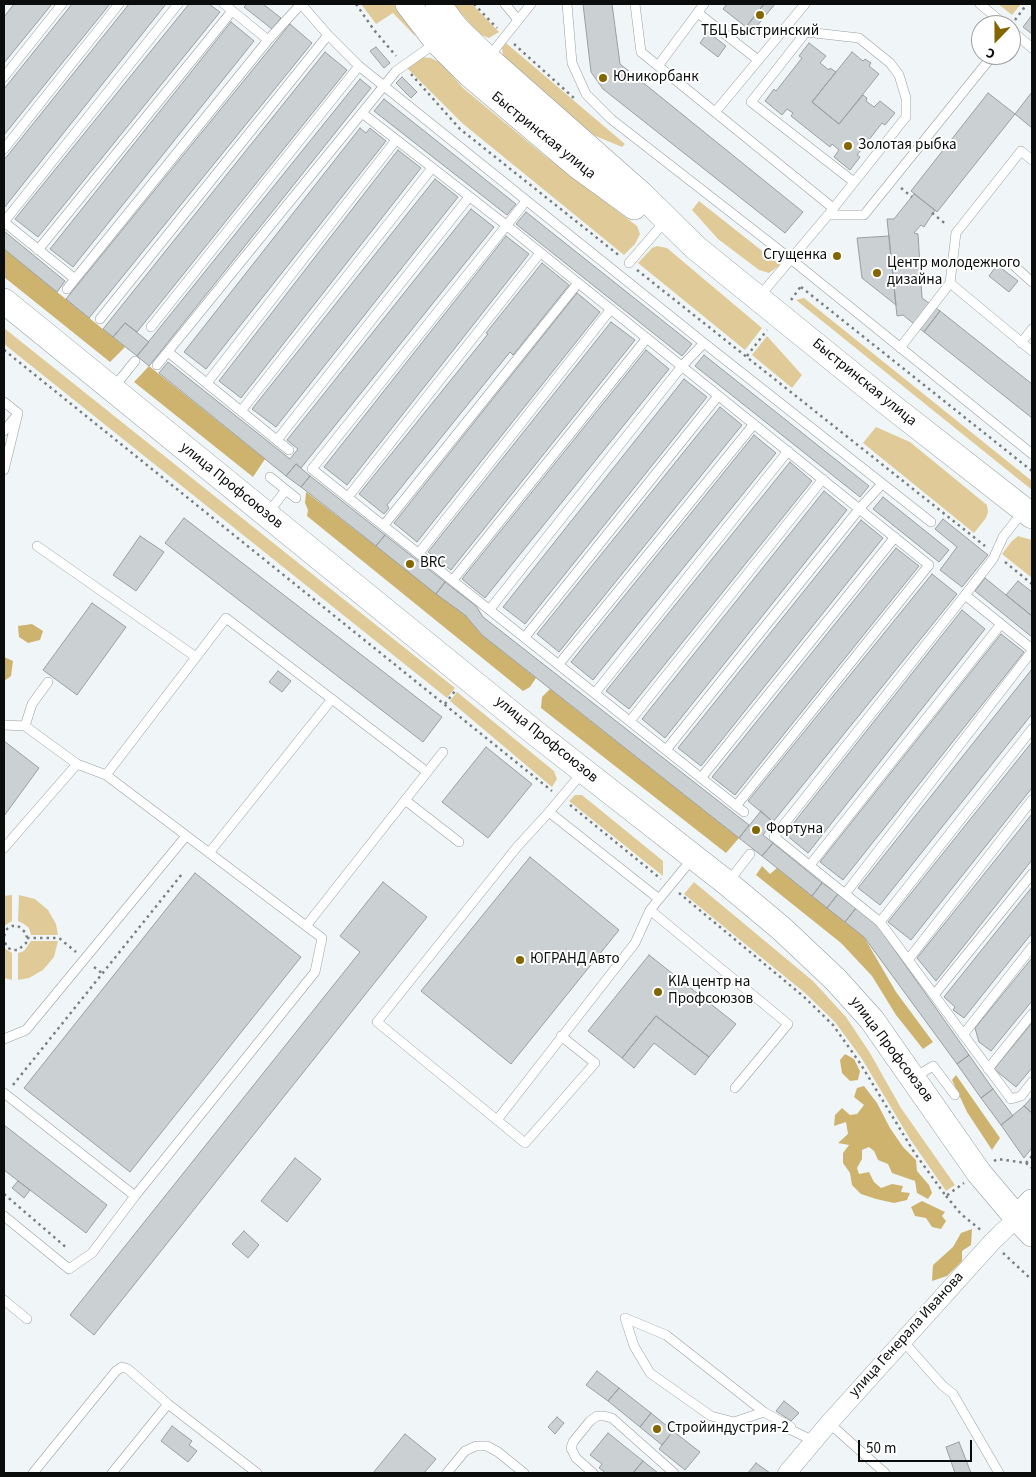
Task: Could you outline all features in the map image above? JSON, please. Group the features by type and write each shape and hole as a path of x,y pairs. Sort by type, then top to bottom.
{"main road":[{"name":"Быстринская улица","path":"408,4 437,42 483,86 572,161 661,226 696,248"},
{"name":"Быстринская улица","path":"438,4 456,28 487,58 640,193 696,248 885,401 1028,513"},
{"name":"улица Профсоюзов","path":"4,301 584,770 727,883 782,930 836,980 872,1020 979,1173 1027,1218"}],"street":[{"name":"улица Генерала Иванова","path":"787,1473 829,1423 996,1237 1027,1218"}],"lane":[{"path":"4,77 62,4"},
{"path":"4,149 119,4"},
{"path":"75,279 4,222 178,4"},
{"path":"224,4 268,40"},
{"path":"67,289 268,40 301,4 359,66 704,343 931,522"},
{"path":"504,4 518,20"},
{"path":"487,58 531,4"},
{"path":"567,4 572,63 586,94 611,119 792,260 1032,454"},
{"path":"635,4 641,52 716,111 830,212 864,215 985,65"},
{"path":"658,66 704,4"},
{"path":"716,111 805,4"},
{"path":"980,4 993,15"},
{"path":"38,250 232,11"},
{"path":"698,13 758,60"},
{"path":"758,298 792,260 906,118 906,98 899,75 890,63 859,38 806,32 751,102 854,182"},
{"path":"100,319 328,35"},
{"path":"1021,39 1032,48"},
{"path":"157,365 396,71 437,42"},
{"path":"151,326 359,66"},
{"path":"362,113 506,225 929,565 736,806"},
{"path":"206,383 396,140"},
{"path":"900,348 950,283 956,233 1021,151 1032,160"},
{"path":"241,411 432,168"},
{"path":"277,440 469,197"},
{"path":"526,201 312,469 419,552 744,812"},
{"path":"629,263 661,226"},
{"path":"348,497 540,253"},
{"path":"1010,262 1032,282"},
{"path":"384,525 578,283"},
{"path":"950,283 1032,351"},
{"path":"419,552 610,310"},
{"path":"1022,343 1032,329"},
{"path":"453,580 647,338"},
{"path":"490,609 682,366 704,343"},
{"path":"168,352 289,450"},
{"path":"112,389 135,361"},
{"path":"525,637 718,396"},
{"path":"4,402 18,413"},
{"path":"4,431 18,413"},
{"path":"4,470 18,413"},
{"path":"559,664 754,424"},
{"path":"595,693 788,450"},
{"path":"270,477 296,498"},
{"path":"630,721 823,479"},
{"path":"666,750 860,508 882,484"},
{"path":"267,514 286,490"},
{"path":"1028,513 1003,537 995,554 966,596 774,837 880,922 1011,1099 1021,1096 1032,1082"},
{"path":"702,778 895,537"},
{"path":"37,546 196,657"},
{"path":"845,894 1032,650 966,596"},
{"path":"106,775 226,618 427,772"},
{"path":"810,865 1001,624"},
{"path":"25,726 32,704 48,682"},
{"path":"209,853 332,700"},
{"path":"4,725 25,726 77,764 106,775 322,938 315,972 135,1196 92,1254 69,1269 4,1216"},
{"path":"880,922 1032,729"},
{"path":"306,926 443,752"},
{"path":"4,848 77,764"},
{"path":"561,1036 594,1063 525,1143 377,1022 517,846 549,812 584,770"},
{"path":"404,800 459,842"},
{"path":"908,960 1032,800"},
{"path":"549,812 659,899"},
{"path":"4,1039 26,1030 186,836"},
{"path":"727,883 750,854"},
{"path":"497,1120 635,943 650,910 694,857"},
{"path":"934,995 1032,874"},
{"path":"650,910 788,1024 735,1088"},
{"path":"963,1035 1032,947"},
{"path":"988,1069 1032,1014"},
{"path":"913,1078 933,1066 955,1095"},
{"path":"4,1094 135,1196"},
{"path":"4,1300 27,1319"},
{"path":"764,1412 734,1422 710,1416 650,1373 634,1346 625,1318 666,1335 764,1412 791,1427 789,1429 814,1441"},
{"path":"903,1341 952,1394 995,1472"},
{"path":"33,1473 116,1371 122,1367 128,1369 168,1404 256,1473"},
{"path":"112,1473 168,1404"},
{"path":"593,1473 576,1458 571,1448 573,1442 590,1421 597,1416 604,1416 612,1418 674,1473"},
{"path":"829,1423 885,1473"},
{"path":"447,1473 465,1451 476,1446 487,1446 498,1452 524,1473"}],"path":[{"path":"356,4 374,30 460,129 1032,584"},
{"path":"1020,15 1027,4"},
{"path":"932,213 956,233"},
{"path":"801,287 1032,472"},
{"path":"4,350 445,704 803,996 833,1025 860,1063 914,1152 946,1196 998,1159 1026,1164 1032,1168"},
{"path":"445,704 456,690"},
{"path":"4,1094 22,1075 182,874"},
{"path":"4,936 7,929 12,926 18,926 26,932 27,938 26,943 18,950 8,948 4,941"},
{"path":"27,938 59,938 103,974"},
{"path":"1026,1164 1032,1156"},
{"path":"4,1194 68,1249"}],"shaded area":[{"path":"361,4 394,4 414,31 415,36 393,13 376,24"},
{"path":"453,4 472,4 499,32 489,38 479,34"},
{"path":"998,4 1021,4 1012,15"},
{"path":"506,43 625,144 622,147 586,132 503,56 502,48"},
{"path":"422,57 431,58 441,63 463,88 545,156 637,226 640,234 635,244 624,255 462,123 407,68"},
{"path":"699,201 780,265 769,273 759,270 718,239 692,210"},
{"path":"657,246 667,248 762,328 745,350 638,263 652,248"},
{"path":"4,249 125,347 110,362 4,277"},
{"path":"804,298 1032,481 1032,490 796,300"},
{"path":"4,328 455,688 447,698 4,344"},
{"path":"767,336 802,375 792,388 752,355"},
{"path":"149,366 265,459 253,477 134,382"},
{"path":"876,427 910,442 987,505 988,512 986,518 974,533 863,443"},
{"path":"306,492 465,615 482,635 536,678 530,687 523,691 307,516"},
{"path":"1018,536 1032,540 1032,578 1002,554"},
{"path":"32,624 43,631 40,640 28,643 19,637 18,626"},
{"path":"4,657 13,661 11,676 4,681"},
{"path":"550,689 739,838 726,853 541,708 542,697"},
{"path":"457,692 554,771 557,779 552,787 450,701"},
{"path":"575,795 582,795 663,861 663,876 569,801"},
{"path":"762,866 770,874 777,868 864,937 896,992 933,1042 923,1049 896,1015 872,976 841,943 756,875"},
{"path":"694,882 813,981 846,1017 870,1053 901,1108 955,1185 946,1191 910,1139 862,1059 835,1022 805,993 684,894"},
{"path":"12,895 12,921 4,926 4,896"},
{"path":"19,895 35,899 48,910 56,924 58,935 31,935 29,928 18,921"},
{"path":"31,941 58,941 54,957 43,970 29,978 18,980 18,953 24,951"},
{"path":"4,948 12,953 12,980 4,978"},
{"path":"845,1054 854,1059 860,1071 858,1080 850,1081 842,1073 840,1060"},
{"path":"956,1075 1000,1138 992,1150 967,1112 952,1080"},
{"path":"864,1086 877,1103 890,1128 903,1147 916,1160 917,1171 929,1185 932,1193 928,1199 917,1193 915,1181 892,1173 888,1164 878,1160 874,1151 869,1147 862,1150 862,1159 857,1168 859,1174 869,1172 874,1182 881,1188 892,1184 903,1186 901,1192 910,1193 907,1200 894,1203 876,1199 861,1194 852,1185 850,1173 843,1163 843,1153 849,1145 838,1143 848,1134 846,1122 834,1126 835,1115 842,1108 850,1115 857,1114 864,1105 854,1097 857,1088"},
{"path":"922,1201 945,1212 942,1216 946,1221 941,1229 932,1227 926,1218 915,1216 911,1207"},
{"path":"972,1229 971,1245 962,1251 962,1261 947,1276 932,1281 933,1265 953,1247 961,1233"}],"building":[{"path":"14,4 52,4 4,63 4,17"},
{"path":"72,4 110,4 4,135 4,89"},
{"path":"129,4 166,4 4,208 4,160"},
{"path":"189,4 209,4 220,12 38,237 15,219"},
{"path":"247,4 263,4 281,18 272,29 244,7"},
{"path":"583,4 612,4 620,64 803,212 785,233 603,89 591,72"},
{"path":"727,4 764,4 746,27 723,9"},
{"name":"ТБЦ Быстринский","path":"764,4 775,4 752,32 746,27"},
{"path":"1032,15 1032,34 1023,27"},
{"path":"231,22 254,41 73,267 50,249"},
{"path":"290,24 312,43 89,318 66,299"},
{"path":"708,32 726,46 718,57 700,43"},
{"path":"809,43 826,56 820,63 829,70 830,68 836,72 812,102 839,124 863,95 867,98 866,101 874,107 880,101 895,113 885,125 882,123 857,155 860,157 850,170 834,157 839,150 832,144 830,147 791,116 793,113 787,109 782,115 765,101 774,89 776,91 802,58 799,56"},
{"path":"376,47 390,63 384,68 370,51"},
{"path":"325,52 347,70 137,332 125,323 113,337 103,329"},
{"path":"852,52 863,61 865,59 871,63 869,66 879,74 839,124 812,102"},
{"path":"402,77 417,92 411,98 396,83"},
{"path":"360,79 371,88 149,366 137,356"},
{"path":"1032,92 1032,128 1015,114"},
{"path":"988,93 1015,114 937,212 911,191"},
{"path":"384,99 516,204 507,215 374,111"},
{"path":"360,128 366,133 370,128 386,141 206,369 184,352"},
{"path":"398,150 421,168 241,398 219,381"},
{"path":"435,179 458,197 276,427 252,409"},
{"path":"914,194 935,210 924,227 921,225 914,233 918,234 922,298 940,311 924,332 903,315 897,316 887,219 894,219"},
{"path":"471,209 494,227 301,468 296,464 286,476 159,373 168,362 290,459 298,449 287,440"},
{"path":"526,212 692,344 682,356 516,224"},
{"path":"4,231 65,281 57,292 4,249"},
{"path":"506,236 529,254 347,485 324,467"},
{"name":"Центр молодежного дизайна","path":"889,236 896,305 862,278 857,238"},
{"path":"542,263 569,285 513,355 510,352 387,505 389,508 384,514 359,494 488,334 486,333"},
{"path":"997,265 1018,281 1009,292 989,276"},
{"path":"577,293 600,312 417,542 394,523"},
{"path":"940,311 1032,384 1032,418 924,332"},
{"path":"611,322 635,340 451,570 428,552"},
{"path":"125,323 149,342 137,356 113,337"},
{"path":"646,350 669,369 485,598 462,579"},
{"path":"704,355 869,486 860,497 695,366"},
{"path":"684,379 707,397 525,624 503,607"},
{"path":"720,407 742,425 559,652 537,634"},
{"path":"754,435 776,453 593,680 571,662"},
{"path":"790,462 812,481 629,709 606,691"},
{"path":"296,464 310,476 301,487 286,476"},
{"path":"310,476 385,535 376,546 301,487"},
{"path":"824,491 847,510 665,738 642,719"},
{"path":"883,497 949,550 939,562 873,509"},
{"path":"184,518 442,717 423,742 165,543"},
{"path":"943,519 988,555 962,587 940,570 957,547 935,529"},
{"path":"861,520 883,538 701,766 678,748"},
{"name":"BRC","path":"385,535 445,582 436,594 376,546"},
{"path":"140,536 164,552 136,591 113,575"},
{"path":"896,548 919,566 735,795 712,777"},
{"path":"932,574 957,594 773,822 748,801"},
{"path":"985,578 1032,616 1032,637 975,591"},
{"path":"1018,581 1032,592 1032,616 1006,595"},
{"path":"445,582 476,606 483,617 749,825 739,838 482,635 465,615 436,594"},
{"path":"92,603 126,627 77,695 43,670"},
{"path":"962,610 985,629 808,853 785,834"},
{"path":"1001,634 1024,652 843,880 820,862"},
{"path":"1032,669 1032,714 880,905 858,888"},
{"path":"278,671 291,681 282,692 269,682"},
{"path":"4,741 39,768 4,816"},
{"path":"1032,742 1032,788 911,940 888,922"},
{"path":"486,747 532,784 488,838 442,802"},
{"name":"Фортуна","path":"761,811 773,822 763,835 773,843 762,856 739,838"},
{"path":"1032,814 1032,860 936,981 917,958"},
{"path":"773,843 822,883 812,896 762,856"},
{"name":"ЮГРАНД Авто","path":"530,857 619,930 511,1064 421,991"},
{"path":"195,873 301,957 130,1172 24,1088"},
{"path":"383,882 427,917 94,1335 70,1315 360,952 340,936"},
{"path":"822,883 838,894 827,908 812,896"},
{"path":"1032,887 1032,933 964,1018 953,1010 955,1007 944,997"},
{"path":"838,894 856,908 845,922 827,908"},
{"path":"856,908 877,925 969,1055 957,1064 864,937 845,922"},
{"name":"KIA центр на Профсоюзов","path":"649,955 736,1024 709,1057 656,1016 622,1058 588,1031"},
{"path":"1032,958 1032,1001 991,1051 979,1042 975,1028"},
{"path":"656,1016 709,1057 695,1075 654,1043 634,1068 622,1058"},
{"path":"1032,1023 1032,1068 1016,1087 994,1069"},
{"path":"969,1055 993,1089 981,1098 957,1064"},
{"path":"993,1089 1013,1116 1001,1125 981,1098"},
{"path":"1032,1097 1032,1113 1024,1106"},
{"path":"1024,1106 1032,1113 1032,1148 1024,1158 1001,1125"},
{"path":"4,1125 107,1205 86,1233 4,1170"},
{"path":"295,1158 321,1179 287,1222 261,1201"},
{"path":"18,1181 30,1190 24,1198 12,1188"},
{"path":"244,1231 259,1245 248,1258 232,1244"},
{"path":"597,1371 619,1388 608,1401 586,1385"},
{"path":"619,1388 651,1413 640,1427 608,1401"},
{"path":"784,1401 799,1413 791,1421 776,1411"},
{"name":"Стройиндустрия-2","path":"651,1413 673,1431 662,1445 640,1427"},
{"path":"557,1417 564,1423 555,1434 548,1427"},
{"path":"172,1426 192,1441 189,1445 197,1451 188,1462 161,1441"},
{"path":"673,1431 700,1452 685,1470 659,1449"},
{"path":"608,1433 643,1461 633,1473 606,1473 599,1468 602,1464 590,1455"},
{"path":"405,1434 436,1459 424,1473 373,1473"},
{"path":"959,1442 971,1473 955,1473 946,1447"},
{"path":"643,1461 658,1473 633,1473"},
{"path":"756,1463 770,1473 748,1473"}],"place":[{"name":"ТБЦ Быстринский","path":"760,15"},
{"name":"Юникорбанк","path":"603,78"},
{"name":"Золотая рыбка","path":"848,146"},
{"name":"Сгущенка","path":"837,256"},
{"name":"Центр молодежного дизайна","path":"877,273"},
{"name":"BRC","path":"410,564"},
{"name":"Фортуна","path":"756,830"},
{"name":"ЮГРАНД Авто","path":"520,960"},
{"name":"KIA центр на Профсоюзов","path":"658,992"},
{"name":"Стройиндустрия-2","path":"657,1429"}]}
